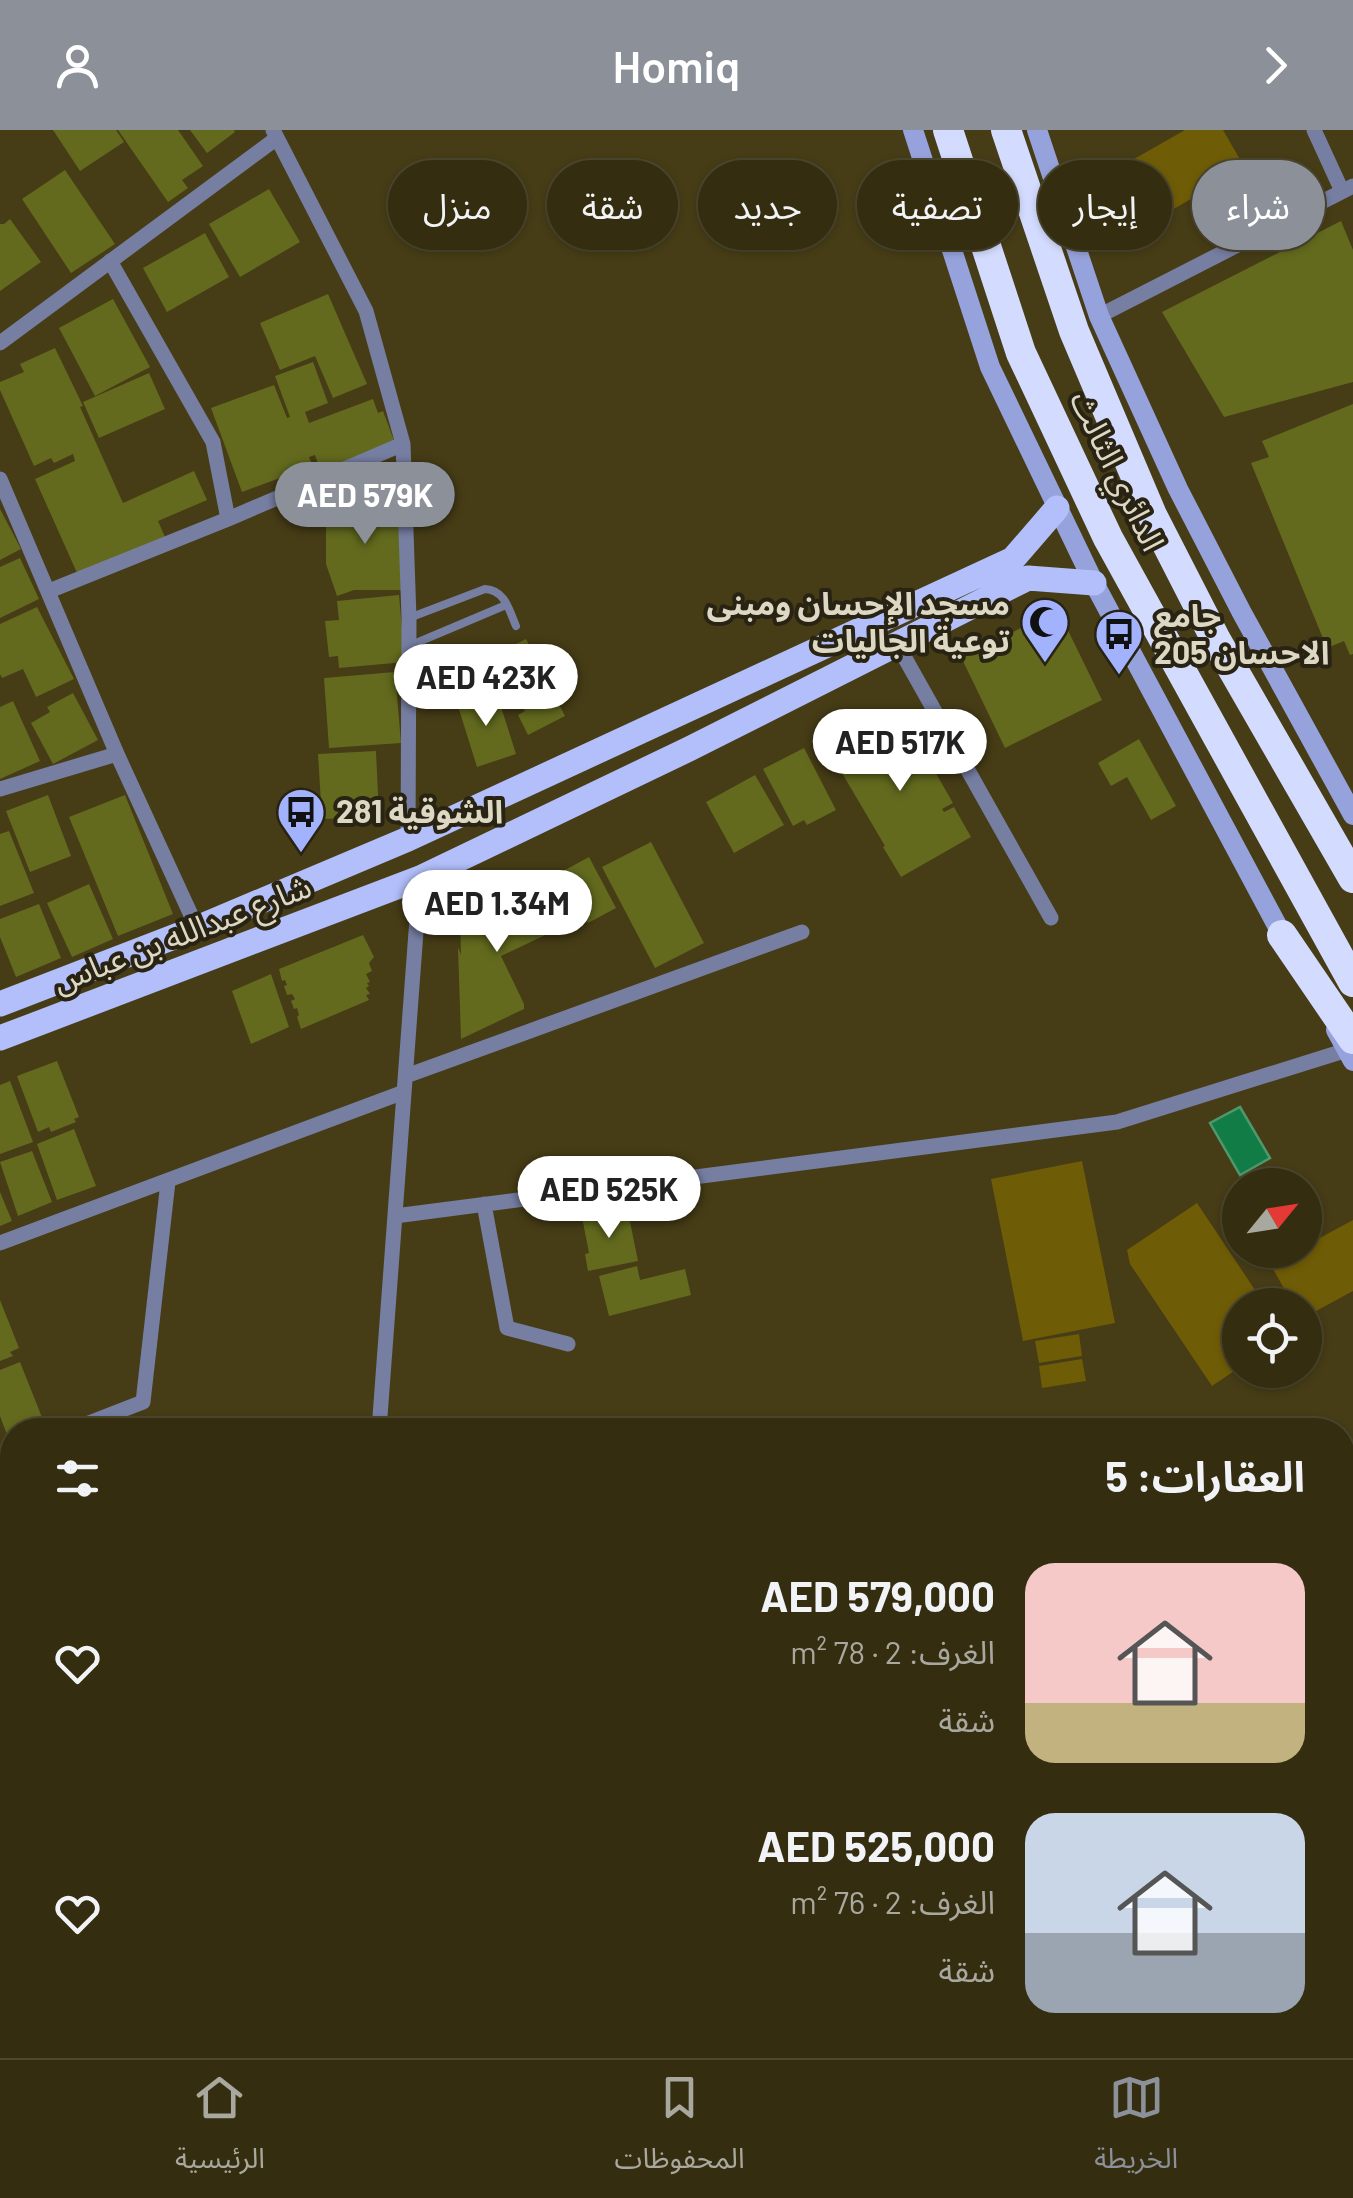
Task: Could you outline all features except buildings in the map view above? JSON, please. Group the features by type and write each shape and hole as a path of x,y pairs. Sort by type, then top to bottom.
{"highway":[{"name":"الدائري الثالث","path":"948,130 1021,354 1108,538 1353,982"},
{"name":"الدائري الثالث","path":"1006,130 1074,331 1152,515 1216,640 1353,878"},
{"path":"1282,935 1351,1050"}],"main road":[{"path":"913,130 990,367 1094,583 1282,935"},
{"path":"1037,130 1098,316 1178,489 1353,815"},
{"name":"شارع عبدالله بن عباس","path":"0,1004 196,928 408,839 1013,559 1057,508"},
{"name":"شارع عبدالله بن عباس","path":"0,1038 420,878 1028,578 1094,583"}],"street":[{"path":"1098,316 1348,188 1314,130"},
{"path":"0,343 275,134 366,311 403,444 409,618 408,839"},
{"path":"110,261 213,442 228,519"},
{"path":"49,591 403,444"},
{"path":"0,479 196,928"},
{"path":"897,644 1052,918"},
{"path":"0,790 117,754"},
{"path":"380,1418 420,878"},
{"path":"0,1243 168,1182 405,1084 802,932"},
{"path":"395,1216 1117,1122 1351,1050"},
{"path":"102,1418 143,1402 168,1182"},
{"path":"484,1204 507,1328 568,1344"}],"lane":[{"path":"409,618 493,590 501,594 516,626"},
{"path":"409,646 506,605"}],"shaded area":[{"path":"1185,130 1223,130 1240,160 1192,160 1192,198 1172,210 1172,160 1132,160"},
{"path":"1240,1107 1270,1158 1252,1168 1236,1168 1210,1123"},
{"path":"1082,1161 1115,1323 1023,1341 991,1179"},
{"path":"1197,1203 1222,1240 1222,1268 1240,1268 1254,1288 1222,1288 1222,1379 1212,1386 1130,1264 1127,1250"},
{"path":"1353,1220 1353,1291 1322,1308 1322,1288 1284,1288 1273,1268 1322,1268 1322,1237"},
{"path":"1079,1334 1082,1356 1039,1363 1035,1341"},
{"path":"1082,1359 1086,1381 1042,1388 1039,1366"}],"place":[{"name":"مسجد الإحسان ومبنى توعية الجاليات","path":"1045,664"},
{"name":"جامع الاحسان 205","path":"1119,676"},
{"name":"الشوقية 281","path":"301,854"}]}
